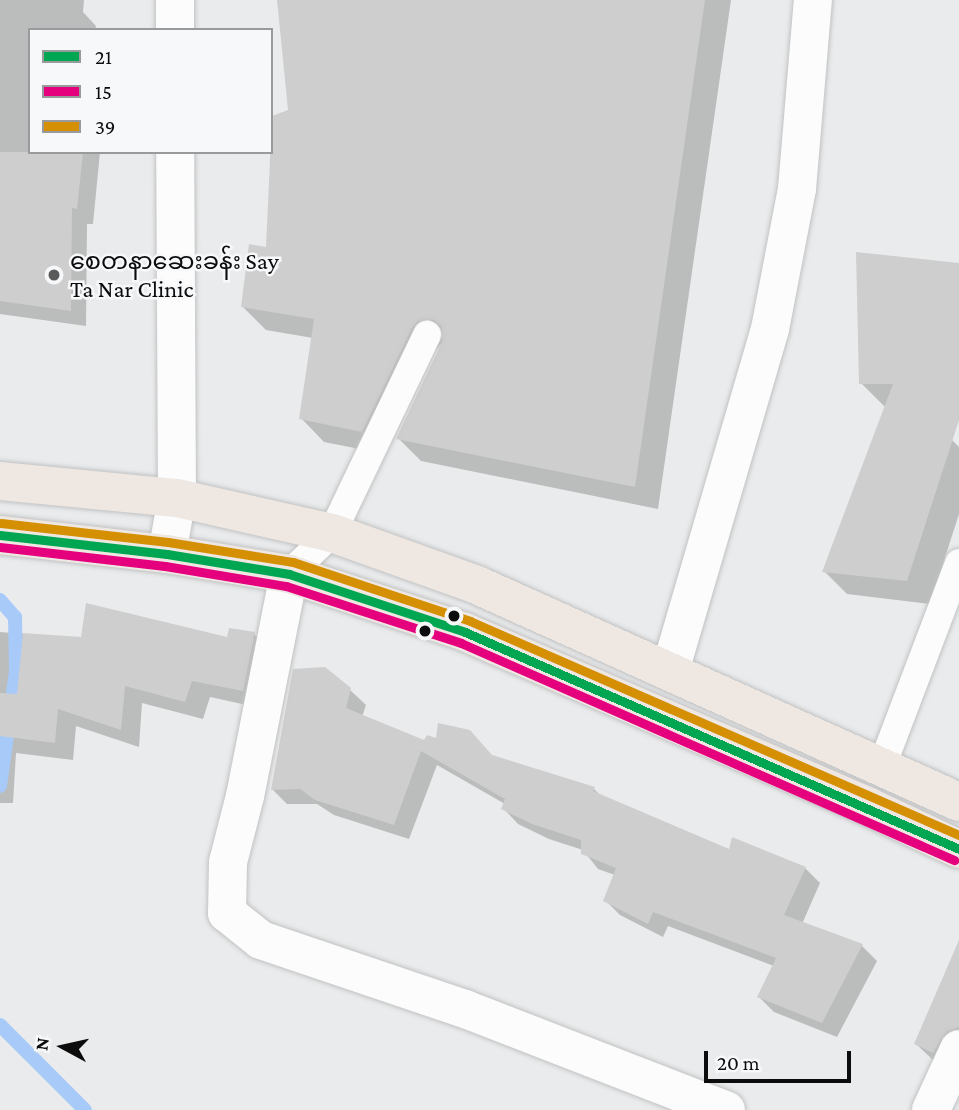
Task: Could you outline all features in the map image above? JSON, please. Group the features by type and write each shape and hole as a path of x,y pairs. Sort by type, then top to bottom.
{"main road":[{"path":"0,481 177,498 332,533 477,585 959,802"},
{"path":"0,535 166,554 289,574 465,632 869,807 959,849"}],"street":[{"path":"175,0 175,28"},
{"path":"670,671 770,329 797,189 813,0"},
{"path":"166,554 177,498 176,154"},
{"path":"289,574 245,796 228,862 227,913 261,940 465,1009 726,1110"},
{"path":"931,1110 959,1049"}],"lane":[{"path":"289,574 332,533 427,335"},
{"path":"882,766 959,563"}],"building":[{"path":"277,0 705,0 635,487 396,439 442,342 441,326 434,320 418,321 412,328 362,432 299,419 314,319 241,307 249,244 266,247 273,116 288,110"},
{"path":"0,152 83,154 77,209 72,208 71,311 0,301"},
{"path":"856,252 959,263 959,420 907,581 822,572 893,384 859,384"},
{"path":"86,603 227,637 229,628 255,632 243,691 192,681 185,702 125,686 121,730 58,709 55,743 0,736 0,693 17,694 23,633 81,637"},
{"path":"325,667 351,688 346,708 424,740 427,735 436,738 438,723 470,730 492,755 595,787 593,791 729,849 732,837 806,867 784,915 863,944 822,1023 757,997 776,958 653,912 648,924 603,901 616,868 581,854 581,840 532,824 501,809 505,799 421,751 394,825 315,800 300,789 271,790 293,669"},
{"path":"959,940 959,1027 946,1032 933,1053 914,1044"}],"waterway":[{"path":"0,600 15,617 16,671 0,786"},
{"path":"0,1025 85,1110"}],"transit line":[{"name":"39","path":"1,523 168,542 293,562 470,621 959,835"},
{"name":"21","path":"0,535 167,554 289,574 465,632 959,849"},
{"name":"15","path":"0,547 165,566 286,586 461,643 954,860"}],"place":[{"name":"စေတနာဆေးခန်း Say Ta Nar Clinic","path":"54,275"}]}
